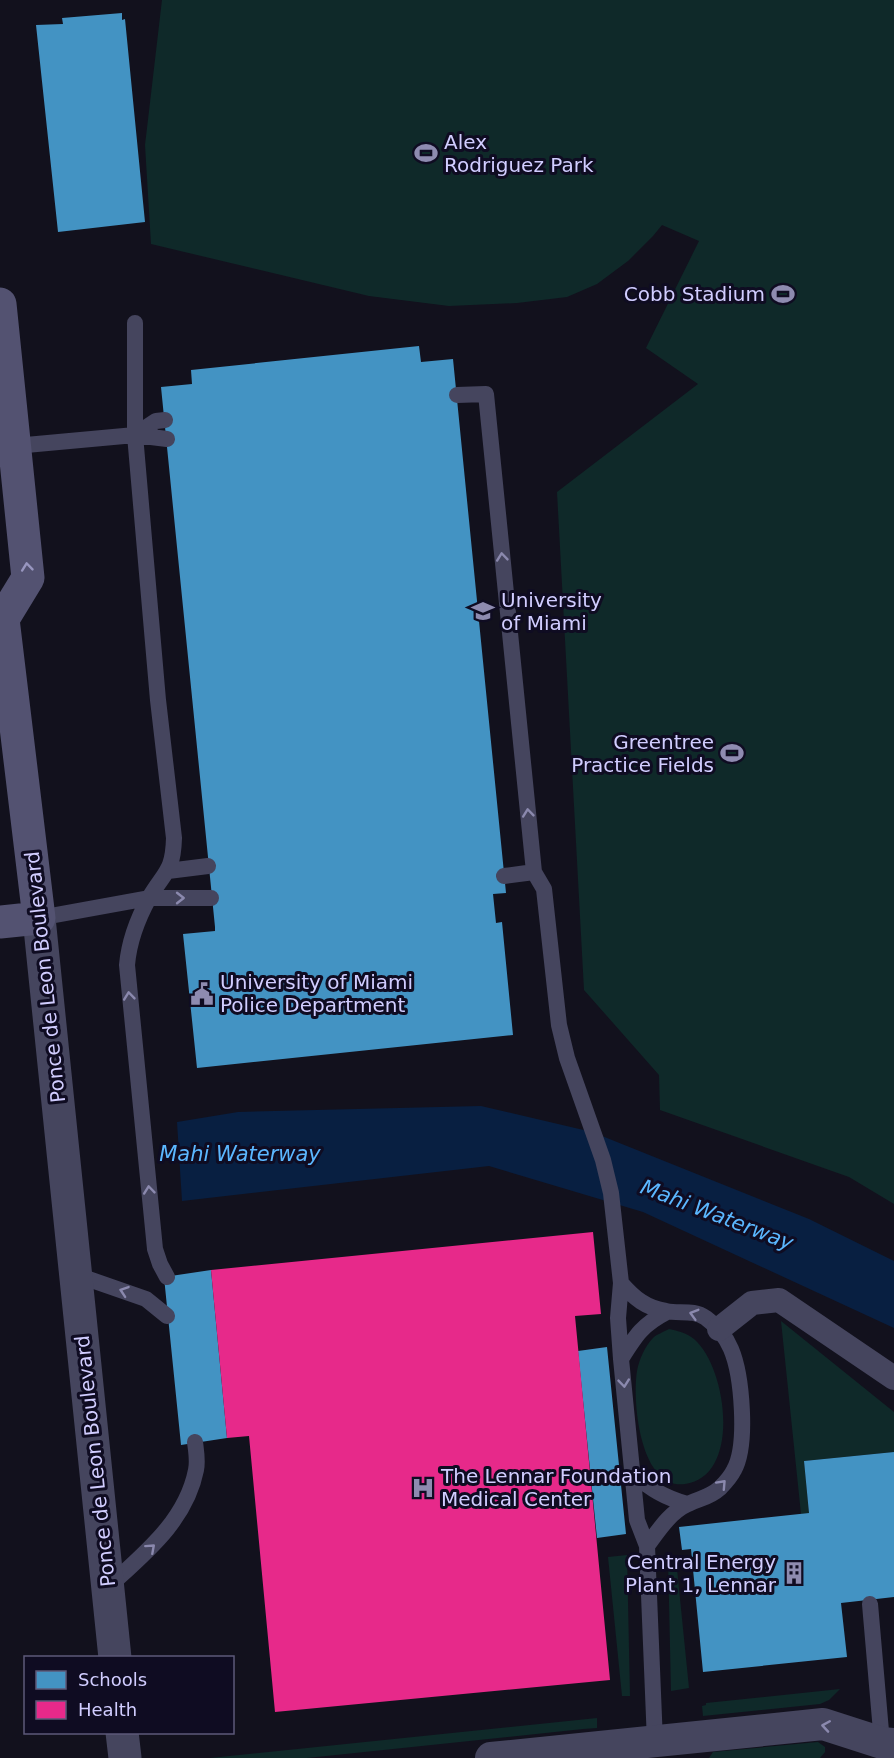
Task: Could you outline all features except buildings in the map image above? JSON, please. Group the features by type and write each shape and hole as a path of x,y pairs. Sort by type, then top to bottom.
{"main road":[{"name":"Ponce de Leon Boulevard","path":"0,304 28,578 1,617 39,918"},
{"path":"0,922 39,918"}],"street":[{"name":"Ponce de Leon Boulevard","path":"39,918 115,1656"},
{"path":"720,1329 752,1303 779,1300 894,1378"},
{"path":"491,1758 656,1750 823,1724 888,1743"},
{"path":"122,1734 125,1758"},
{"path":"850,1758 888,1743"}],"lane":[{"path":"135,323 135,435 158,700 174,838 173,859 168,871 149,898 129,948 127,965 155,1249 167,1277"},
{"path":"457,395 486,393 534,872 544,889 559,1025 579,1096 603,1161 611,1193 621,1283 618,1318 621,1359 637,1520 647,1546 656,1750"},
{"path":"135,435 156,421 165,420"},
{"path":"15,446 135,435 167,439"},
{"path":"168,871 208,866"},
{"path":"504,876 534,872"},
{"path":"39,918 149,898 211,898"},
{"path":"77,1275 146,1299 167,1316"},
{"path":"621,1283 632,1296 645,1305 667,1312 689,1311 704,1317 720,1329 731,1349 738,1373 743,1423 741,1450 735,1470 720,1488 705,1499 687,1504 671,1515 647,1546"},
{"path":"621,1359 637,1334 649,1321 667,1312"},
{"path":"108,1587 159,1540 179,1512 197,1468 195,1442"},
{"path":"633,1474 650,1489 687,1504"},
{"path":"870,1604 888,1743"}],"green space":[{"path":"162,0 894,0 894,1204 849,1177 660,1110 659,1075 584,990 557,492 698,384 646,348 699,241 662,225 628,261 597,284 567,297 517,303 449,306 369,296 151,244 145,145"},
{"path":"781,1321 894,1412 894,1452 804,1461 809,1513 801,1514"},
{"path":"669,1329 682,1332 694,1339 715,1372 721,1395 722,1442 715,1462 703,1477 685,1484 670,1482 658,1473 649,1459 638,1422 636,1385 639,1362 653,1338"},
{"path":"627,1555 630,1696 622,1696 608,1557"},
{"path":"668,1558 676,1559 689,1688 671,1691"},
{"path":"840,1689 829,1700 820,1704 703,1716 702,1706 706,1703"},
{"path":"597,1718 597,1728 307,1758 210,1758"},
{"path":"818,1742 825,1747 825,1752 820,1758 709,1758 713,1752"}],"water":[{"name":"Mahi Waterway","path":"481,1106 592,1132 809,1219 894,1261 894,1328 643,1212 489,1166 182,1201 177,1122 238,1112"}],"place":[{"name":"Alex Rodriguez Park","path":"426,153"},
{"name":"Cobb Stadium","path":"783,294"},
{"name":"University of Miami","path":"483,611"},
{"name":"Greentree Practice Fields","path":"732,753"},
{"name":"University of Miami Police Department","path":"202,994"},
{"name":"The Lennar Foundation Medical Center","path":"423,1488"},
{"name":"Central Energy Plant 1, Lennar","path":"794,1573"}]}
